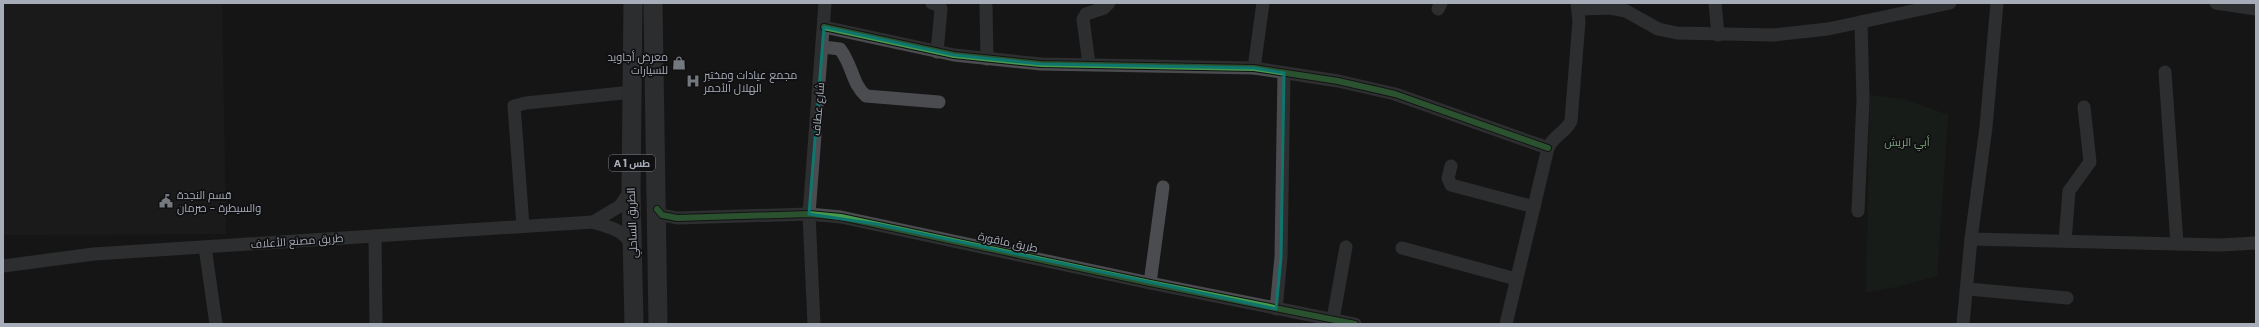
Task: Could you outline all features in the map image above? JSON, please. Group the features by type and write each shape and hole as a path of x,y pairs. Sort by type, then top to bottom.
{"highway":[{"name":"الطريق الساحلي","path":"633,3 631,190 634,324"},
{"name":"A 1 طس","path":"654,3 658,324"}],"street":[{"name":"شارع عطاف","path":"814,324 809,214 823,47 825,3"},
{"path":"932,3 940,6 941,9 938,52"},
{"path":"1089,64 1083,19 1086,14 1104,8 1109,3"},
{"path":"1254,68 1263,3"},
{"path":"1716,3 1718,35"},
{"path":"1506,324 1548,148 1552,140 1566,129 1571,121 1578,6 1617,6 1650,25 1666,31 1689,35 1774,35 1801,33 1950,3"},
{"path":"1963,324 1968,289 1971,239 1986,127 1997,3"},
{"path":"2216,3 2256,9"},
{"path":"986,6 987,58"},
{"path":"1858,211 1863,100 1861,22"},
{"path":"824,27 938,52 1041,64 1254,68 1338,81 1394,94 1548,148"},
{"path":"823,47 840,50 849,60 859,90 866,96 939,102"},
{"path":"2165,72 2178,244"},
{"path":"1276,309 1281,257 1284,73"},
{"path":"523,226 514,106 526,103 632,92"},
{"path":"2065,241 2069,191 2090,162 2084,107"},
{"path":"1451,166 1448,178 1451,185 1534,207"},
{"path":"1150,283 1163,187"},
{"name":"طريق مصنع الأعلاف","path":"592,222 620,206 631,190"},
{"name":"طريق ماقورة","path":"657,209 662,215 669,217 694,219 809,214 876,224 1150,283 1355,324"},
{"name":"طريق ماقورة","path":"657,241 660,235 668,227 694,219"},
{"name":"طريق مصنع الأعلاف","path":"3,266 94,254 592,222 622,234 628,239 633,254"},
{"path":"375,236 376,324"},
{"path":"1971,239 2178,244 2256,243"},
{"path":"205,246 216,324"},
{"path":"1333,319 1346,247"},
{"path":"1402,248 1516,279"},
{"path":"1968,289 2067,298"}],"highlighted area":[{"path":"824,27 954,55 1041,64 1254,68 1284,73 1281,257 1276,309 876,224 809,214"}],"shaded area":[{"path":"3,3 222,3 226,234 3,235"}],"green space":[{"name":"أبي الريش","path":"1870,95 1906,100 1948,115 1937,276 1896,287 1866,292"}],"cycle path":[{"path":"824,27 954,55 1041,64 1254,68 1338,81 1395,94 1548,148"},
{"path":"657,209 662,215 677,218 809,214 841,217 1150,283 1355,324"}],"place":[{"name":"معرض أجاويد للسيارات","path":"679,63"},
{"name":"مجمع عيادات ومختبر الهلال الأحمر","path":"693,81"},
{"name":"قسم النجدة والسيطرة - صرمان","path":"166,201"}]}
